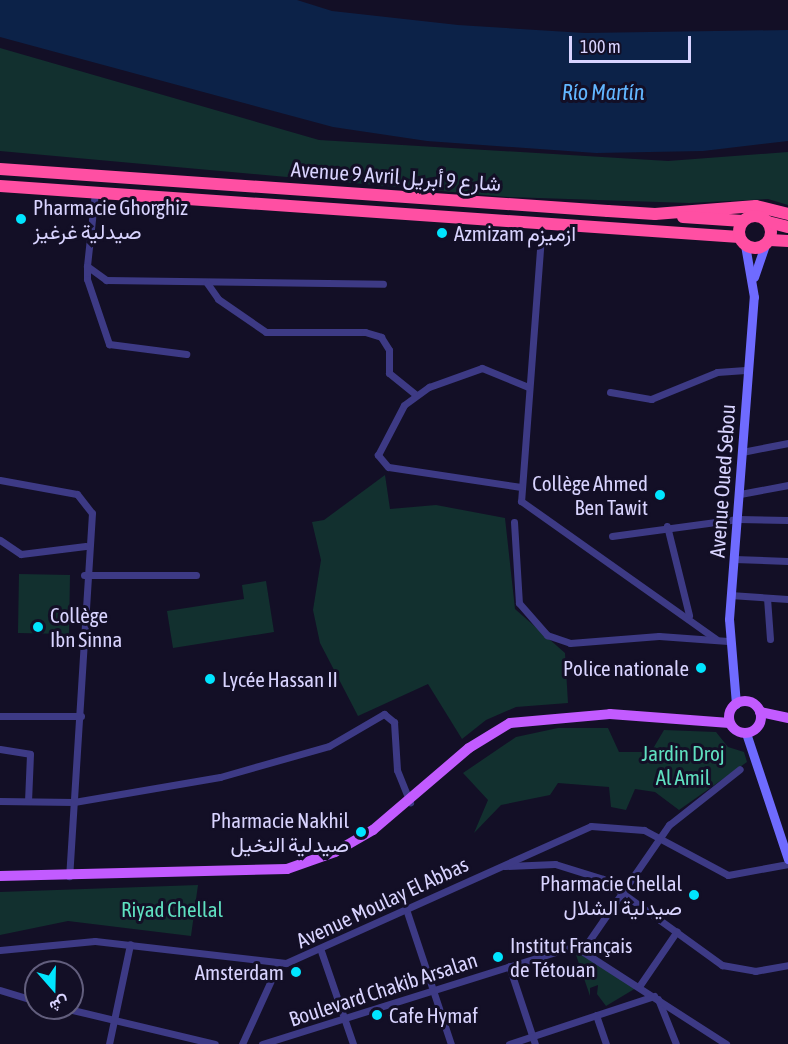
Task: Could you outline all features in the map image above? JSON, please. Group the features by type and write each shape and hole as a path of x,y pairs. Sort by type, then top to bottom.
{"highway":[{"name":"Avenue 9 Avril شارع 9 أبريل","path":"0,169 655,214 749,206 788,214"},
{"name":"Avenue 9 Avril شارع 9 أبريل","path":"0,186 542,223 767,242"},
{"path":"655,214 743,221 756,215 768,222 788,227"},
{"path":"742,241 743,221"},
{"path":"768,222 767,242 788,241"}],"main road":[{"path":"727,718 740,702 773,718 788,718"},
{"path":"753,730 760,712"},
{"path":"0,876 69,876 287,868 335,852 410,802 469,748 519,721 610,714 727,718 753,730"},
{"path":"753,730 773,718"}],"street":[{"path":"95,192 87,279 110,344 186,354"},
{"path":"542,223 521,501 689,615 716,639"},
{"name":"Avenue Oued Sebou","path":"742,241 754,277"},
{"name":"Avenue Oued Sebou","path":"740,702 728,641 730,595 740,494 754,277 767,242"},
{"path":"87,266 106,280 121,282 383,284"},
{"path":"207,283 218,299 266,332 365,332 381,338 389,350 389,373 416,395"},
{"path":"521,487 388,467 380,460 385,434 416,395 482,368 528,387"},
{"path":"610,392 651,399 717,372 748,370"},
{"path":"742,452 788,442"},
{"path":"0,480 85,498 92,513 84,575 81,716 69,876"},
{"path":"740,494 788,485"},
{"path":"612,536 668,526 738,519 788,520"},
{"path":"514,522 519,603 536,628 570,642 659,636 728,641"},
{"path":"668,526 689,615"},
{"path":"0,540 21,554 86,546"},
{"path":"734,559 788,561"},
{"path":"84,575 196,575"},
{"path":"730,595 788,599"},
{"path":"767,598 770,639"},
{"path":"0,801 74,802 220,777 316,751 384,714 394,722 397,770 410,802"},
{"path":"0,716 81,716"},
{"path":"753,730 753,745 788,859"},
{"path":"0,749 30,754 28,801"},
{"path":"726,1044 584,948 658,838 740,769"},
{"path":"491,870 591,826 628,826 658,838 728,875 788,864"},
{"path":"491,870 525,861 555,864 621,890 677,932 738,970 788,965"},
{"name":"Avenue Moulay El Abbas","path":"0,951 70,940 130,944 278,965 321,951 491,870"},
{"path":"406,909 451,1044"},
{"path":"640,985 677,932"},
{"path":"109,1044 116,1020 130,944"},
{"name":"Boulevard Chakib Arsalan","path":"262,1044 509,966 584,948"},
{"path":"321,951 353,1044"},
{"path":"242,1044 278,965"},
{"path":"509,966 533,1040"},
{"path":"0,990 24,997"},
{"path":"509,1044 533,1040 596,1015 656,998"},
{"path":"656,998 676,1044"},
{"path":"84,1013 214,1044"},
{"path":"596,1015 606,1044"}],"green space":[{"path":"0,48 319,140 668,161 788,152 788,205 768,199 689,203 507,197 0,151"},
{"path":"385,475 390,509 436,505 505,518 515,609 565,653 568,703 516,707 486,720 462,739 428,684 358,716 320,643 313,610 321,560 312,522 324,520"},
{"path":"19,574 70,575 69,634 18,633"},
{"path":"266,581 274,632 173,648 167,611 244,599 242,585"},
{"name":"Jardin Droj Al Amil","path":"558,728 608,728 619,752 651,752 664,730 716,732 728,747 744,752 747,762 679,810 655,792 635,789 626,810 611,807 609,787 558,783 550,795 501,805 474,833 488,800 463,773 516,737"},
{"name":"Riyad Chellal","path":"198,885 191,936 68,921 0,935 0,892"},
{"path":"581,949 636,988 606,1006 597,994 598,985 590,988 590,996 575,952"}],"water":[{"name":"Río Martín","path":"0,0 297,0 332,11 458,25 585,33 788,30 788,141 703,151 596,153 427,141 333,127 0,37"}],"place":[{"name":"Pharmacie Ghorghiz صيدلية غرغيز","path":"21,219"},
{"name":"Azmizam ازميزم","path":"442,233"},
{"name":"Collège Ahmed Ben Tawit","path":"660,495"},
{"name":"Collège Ibn Sinna","path":"38,627"},
{"name":"Police nationale","path":"701,668"},
{"name":"Lycée Hassan II","path":"210,679"},
{"name":"Pharmacie Nakhil صيدلية النخيل","path":"361,832"},
{"name":"Pharmacie Chellal صيدلية الشلال","path":"694,895"},
{"name":"Institut Français de Tétouan","path":"498,957"},
{"name":"Amsterdam","path":"296,972"},
{"name":"Cafe Hymaf","path":"377,1015"}]}
